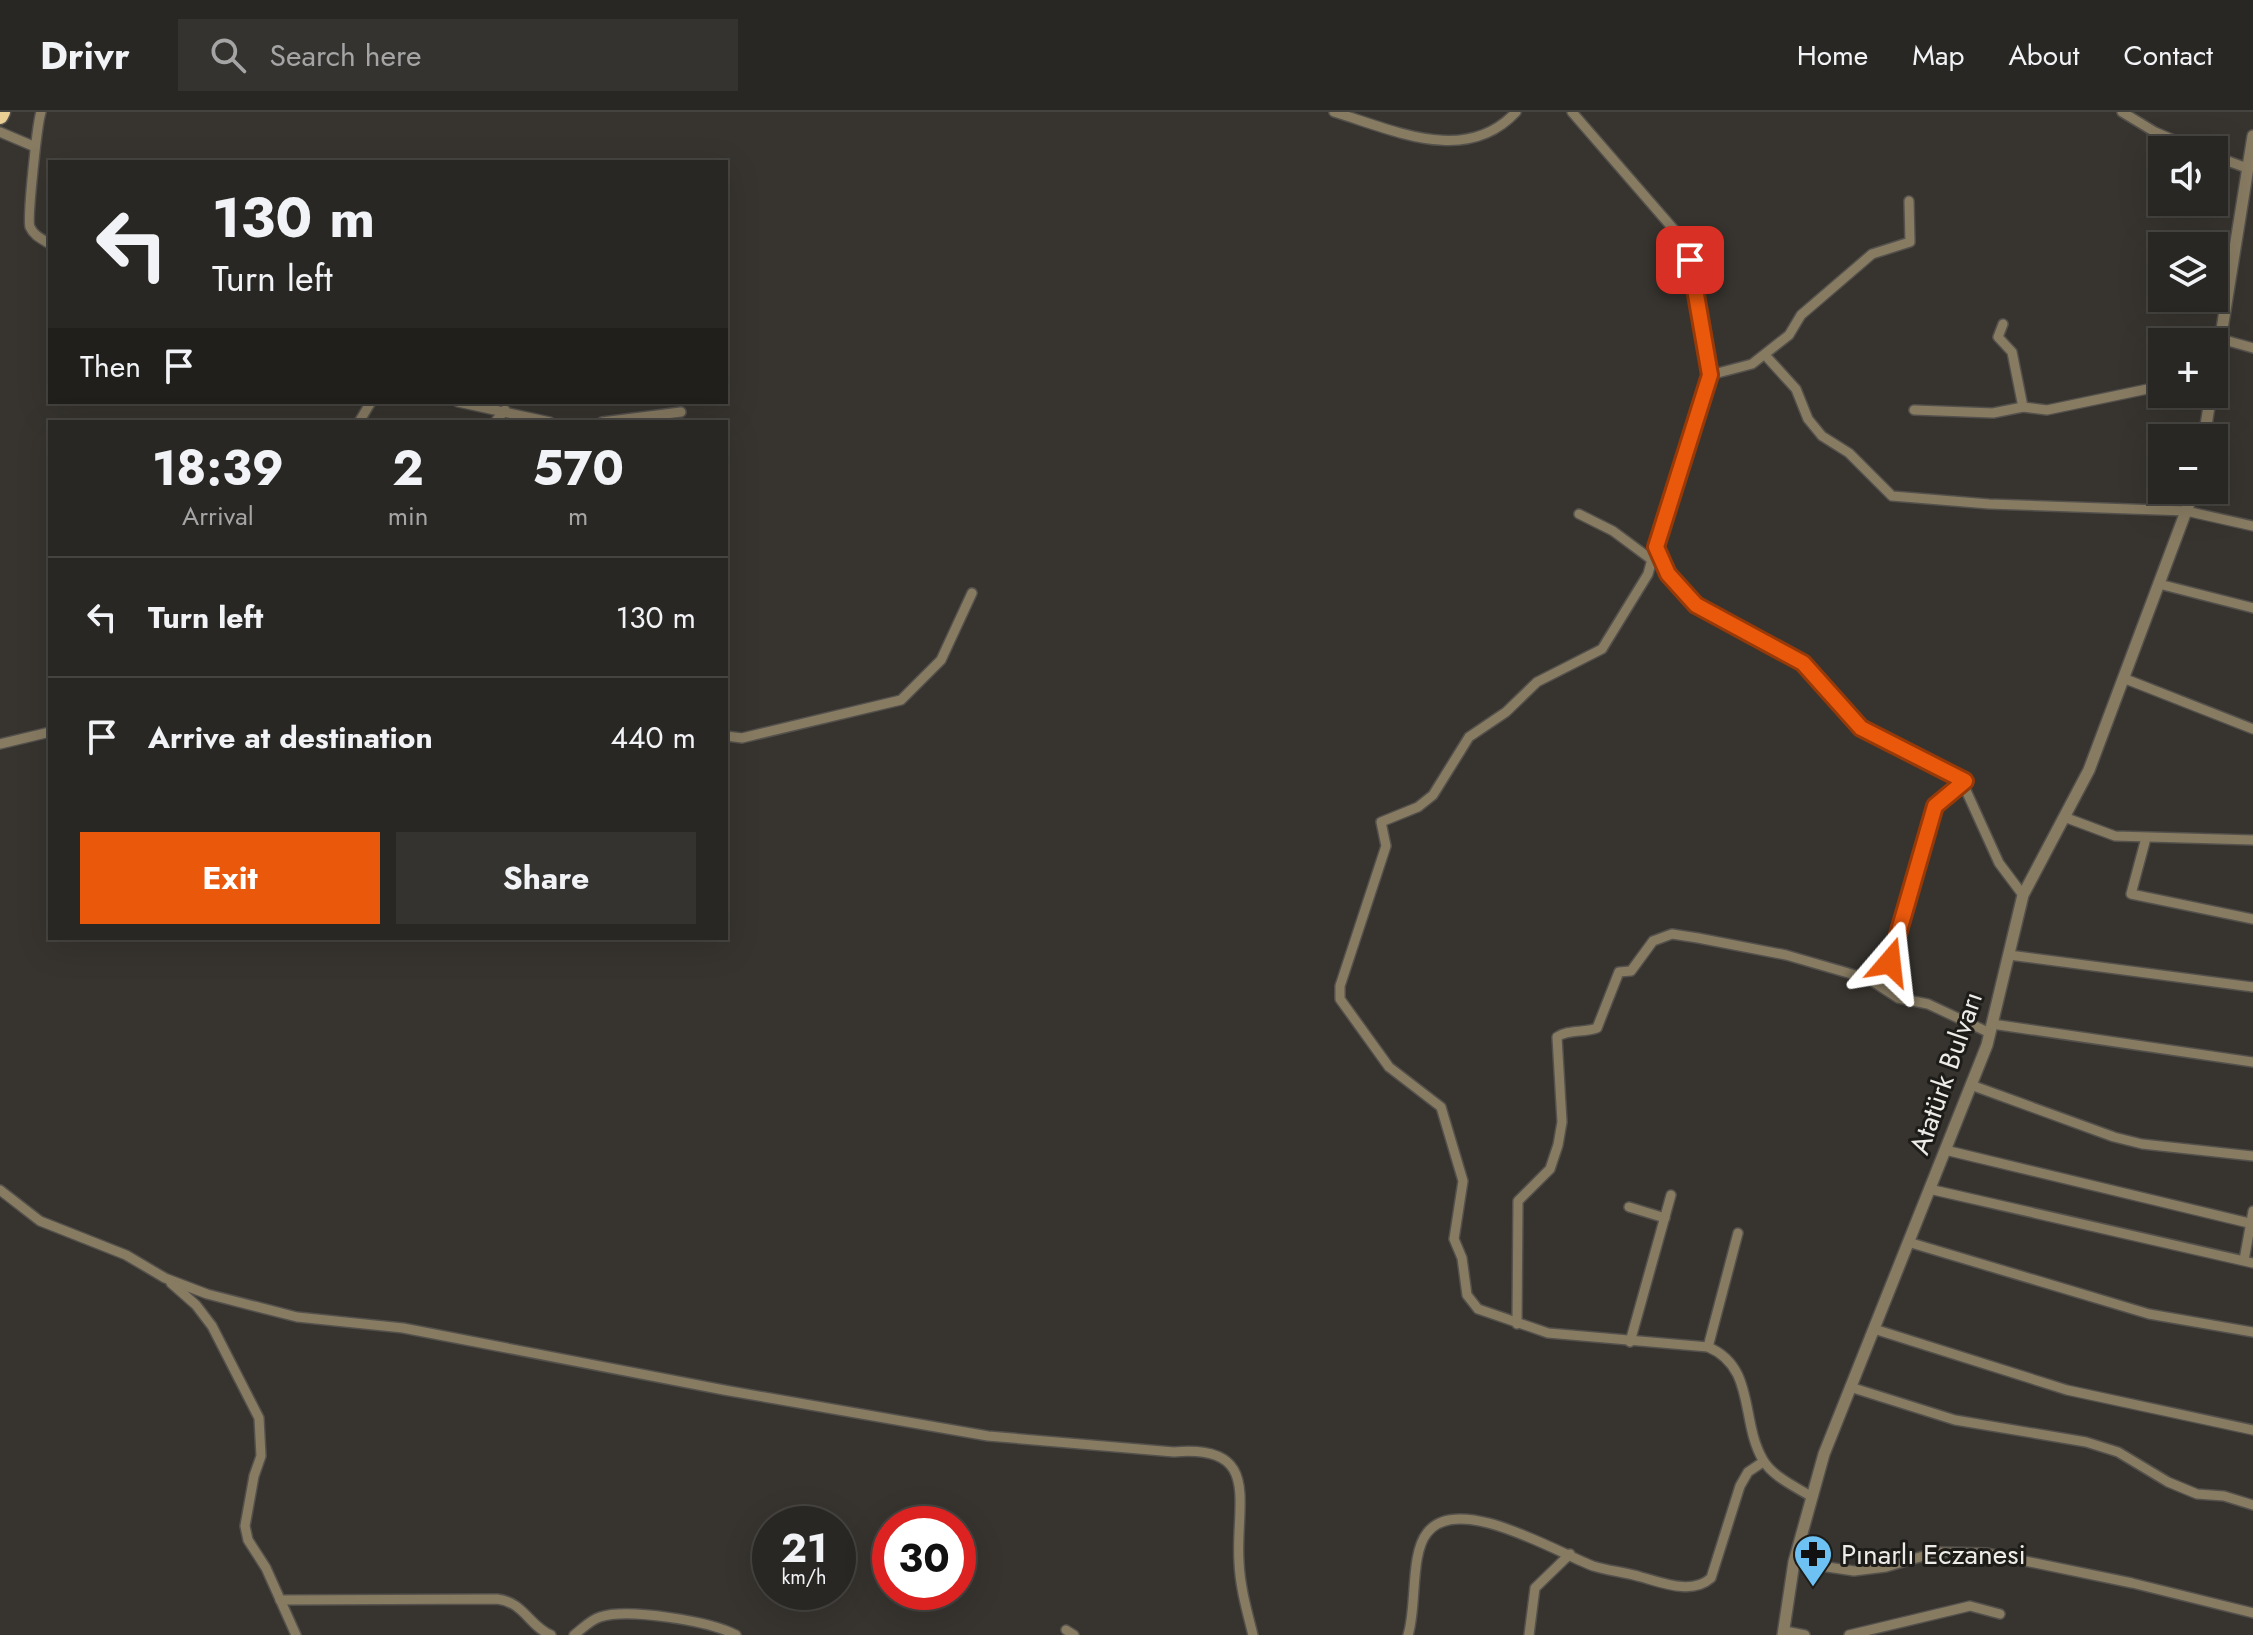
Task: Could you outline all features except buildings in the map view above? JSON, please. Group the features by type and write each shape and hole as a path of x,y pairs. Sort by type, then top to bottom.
{"street":[{"path":"41,112 33,146 35,177 30,226 34,234 48,243"},
{"path":"1334,112 1393,132 1438,141 1477,140 1503,126 1516,112"},
{"path":"1572,112 1683,240 1710,375 1648,574 1602,649 1537,682 1506,712 1469,737 1433,795 1418,807 1381,822 1386,846 1340,986 1340,999 1389,1067 1441,1107 1463,1181 1454,1239 1462,1258 1467,1295 1478,1309 1548,1333 1708,1347 1723,1353 1744,1387 1753,1433 1763,1462 1779,1477 1812,1497"},
{"path":"2122,112 2164,136"},
{"path":"0,132 33,146"},
{"path":"2223,328 2253,136"},
{"path":"2228,161 2247,168"},
{"path":"1710,375 1752,364 1789,335 1801,315 1872,254 1910,242 1909,201"},
{"path":"2003,324 1998,337 2012,352 2023,407"},
{"path":"2228,341 2253,348"},
{"path":"1765,355 1796,389 1808,419 1822,436 1849,453 1892,496 1989,504 2186,511 2253,526"},
{"path":"1914,410 1993,413 2023,407 2067,408 2148,389"},
{"path":"470,404 542,420"},
{"path":"497,420 505,410"},
{"path":"618,420 681,412"},
{"name":"Atatürk Bulvarı","path":"1784,1633 1794,1562 1824,1454 1971,1085 1991,1028 2023,895 2089,770 2189,504"},
{"path":"1579,514 1613,531 1652,560"},
{"path":"1656,547 1668,574 1696,605 1803,663 1861,728 1965,781 1999,863 2023,895"},
{"path":"2159,584 2253,608"},
{"path":"728,736 742,738 901,700 941,660 972,593"},
{"path":"2123,678 2253,729"},
{"path":"0,744 48,732"},
{"path":"1883,987 1935,806 1965,781"},
{"path":"2064,817 2115,836 2253,840"},
{"path":"2146,838 2131,894 2253,919"},
{"path":"1517,1324 1518,1201 1550,1169 1562,1122 1557,1037 1563,1032 1584,1033 1597,1028 1619,972 1631,971 1653,941 1672,934 1786,955 1869,979 1898,998 1941,1008 1954,1019 1991,1028 2253,1062"},
{"path":"2009,955 2253,987"},
{"path":"1971,1085 2114,1137 2142,1144 2253,1156"},
{"path":"1945,1150 2252,1224"},
{"path":"1929,1189 2249,1261 2253,1211"},
{"path":"0,1190 40,1221 126,1255 165,1278 207,1294 297,1317 403,1328 724,1390 988,1436 1174,1452 1203,1449 1224,1459 1239,1483 1239,1562 1253,1635"},
{"path":"1630,1342 1671,1195"},
{"path":"1629,1207 1665,1218"},
{"path":"1708,1347 1738,1233"},
{"path":"1908,1242 2149,1314 2253,1332"},
{"path":"165,1278 196,1305 212,1326 259,1418 261,1456 245,1526 248,1540 296,1635"},
{"path":"1874,1329 2067,1390 2253,1430"},
{"path":"1850,1387 1955,1420 2086,1442 2118,1452 2168,1482 2197,1494 2224,1496 2253,1505"},
{"path":"1408,1635 1420,1548 1426,1534 1435,1525 1474,1520 1506,1528 1599,1567 1675,1585 1703,1585 1711,1578 1740,1486 1748,1472 1763,1462"},
{"path":"1794,1562 1854,1571 1886,1567 1937,1552 1986,1553 2088,1573 2253,1613"},
{"path":"1529,1635 1535,1588 1570,1554"},
{"path":"280,1600 507,1600 523,1609 542,1631 551,1635"},
{"path":"1849,1635 1970,1606 2000,1614"},
{"path":"574,1635 595,1618 621,1615 717,1626 736,1635"},
{"path":"1784,1633 1805,1635"}],"place":[{"name":"Pınarlı Eczanesi","path":"1813,1588"}],"route":[{"path":"1690,260 1694,303 1709,358 1710,375 1656,547 1668,574 1696,605 1803,663 1820,678 1861,728 1959,775 1965,781 1935,806 1890,962"}]}
